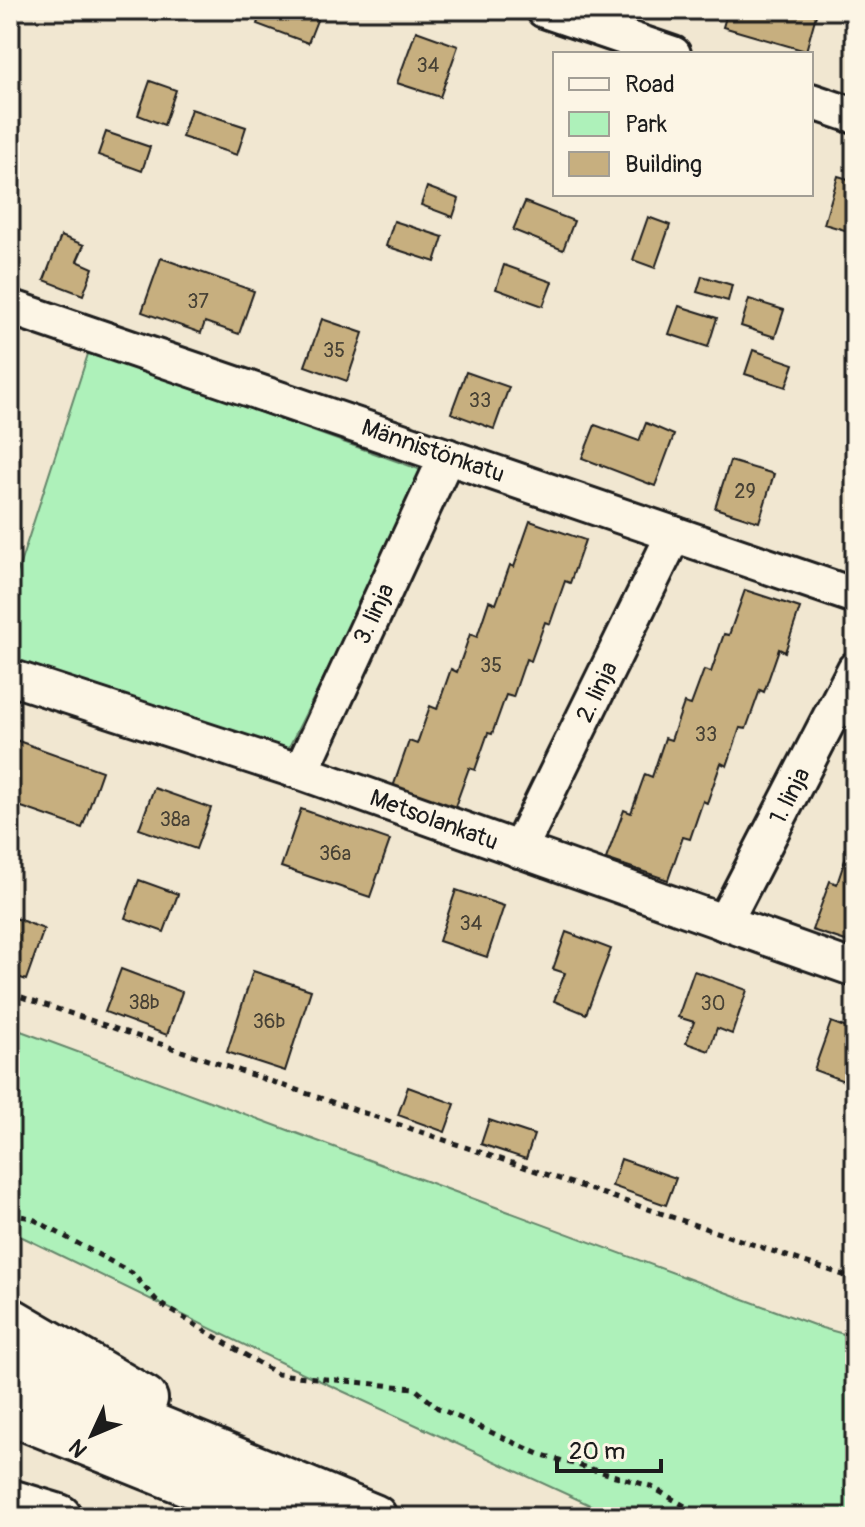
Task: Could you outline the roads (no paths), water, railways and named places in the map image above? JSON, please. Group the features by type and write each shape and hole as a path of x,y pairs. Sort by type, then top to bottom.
{"highway":[{"path":"10,1320 275,1497"},
{"path":"10,1367 275,1497"},
{"path":"10,1412 275,1497 374,1517"},
{"path":"10,1502 59,1517"}],"street":[{"path":"544,10 667,52"},
{"path":"813,102 855,116"},
{"name":"Männistönkatu","path":"10,307 855,596"},
{"name":"3. linja","path":"301,772 447,456"},
{"name":"2. linja","path":"519,850 674,534"},
{"name":"1. linja","path":"724,923 855,669"},
{"name":"Metsolankatu","path":"10,677 301,772 855,969"}]}
